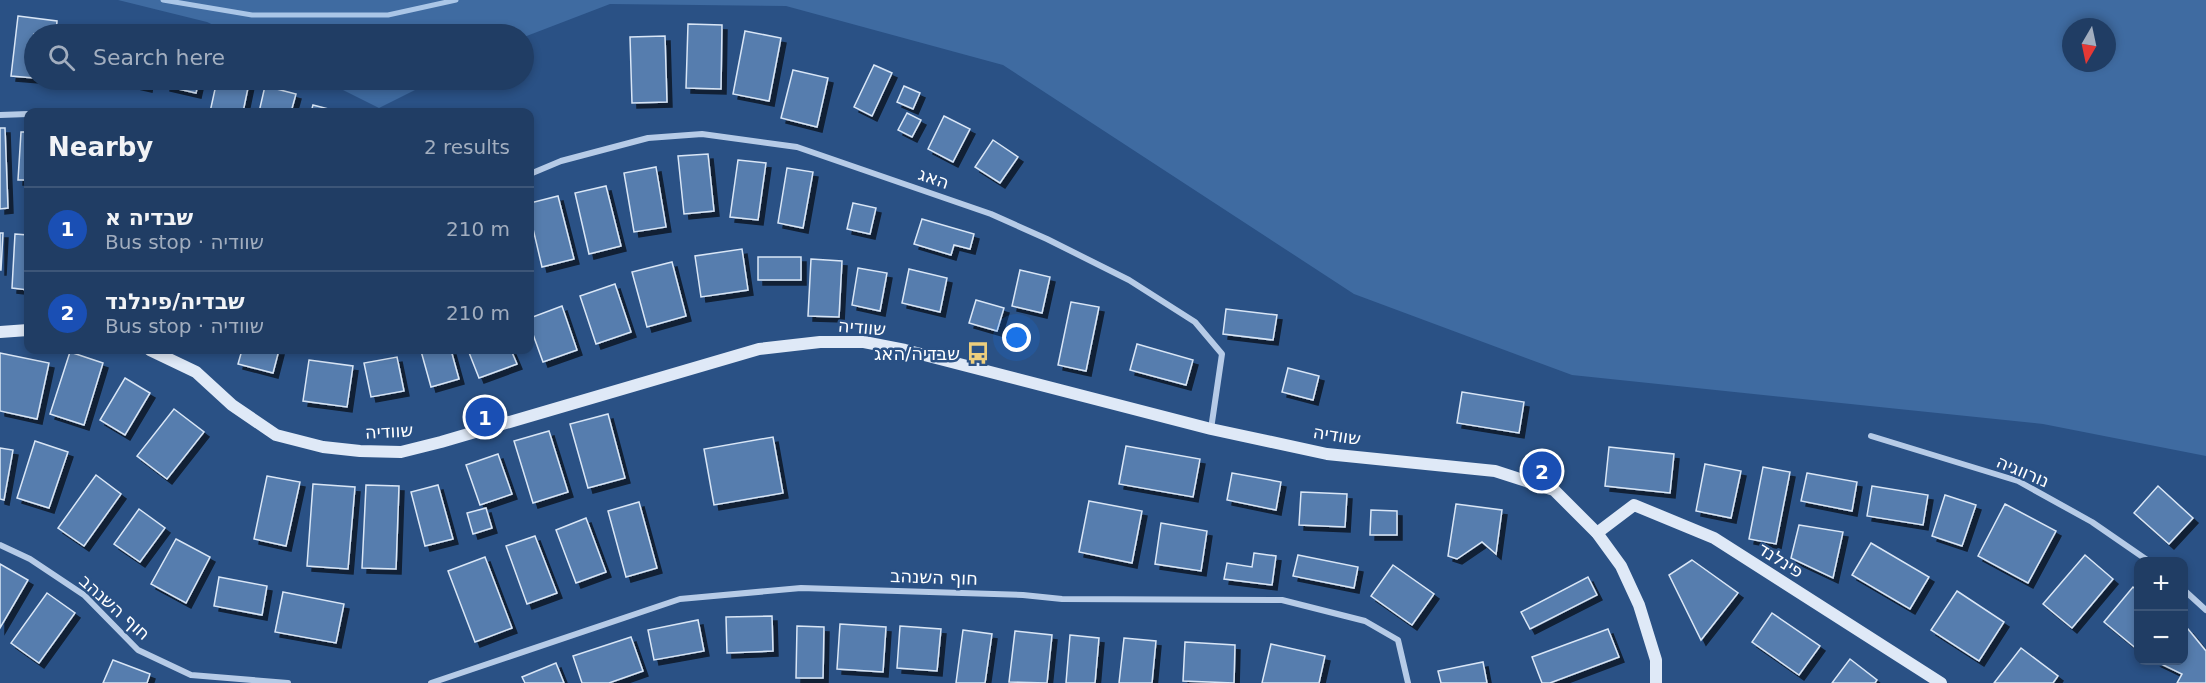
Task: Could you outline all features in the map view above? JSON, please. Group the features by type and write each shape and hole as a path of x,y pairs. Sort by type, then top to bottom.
{"street":[{"path":"0,115 24,114"},
{"name":"האג","path":"534,172 561,161 648,138 702,134 797,147 991,214 1130,280 1195,322 1222,354 1211,429"},
{"path":"0,332 24,330"},
{"name":"שוודיה","path":"158,354 196,372 232,405 276,435 323,447 360,451 401,452 431,445 759,349 820,342 864,342 904,350 1211,429 1327,454 1495,471 1554,490 1598,533 1621,566 1639,605 1656,660 1656,683"},
{"name":"נורווגיה","path":"1871,436 2018,481 2092,522 2144,557"},
{"name":"פינלנד","path":"1598,533 1634,505 1714,538 1941,683"},
{"name":"חוף השנהב","path":"0,545 30,559 84,595 138,651 191,675 288,683"},
{"name":"חוף השנהב","path":"431,683 681,599 801,588 1023,595 1062,599 1281,600 1365,621 1398,640 1408,683"},
{"path":"2188,594 2206,610"}],"shaded area":[{"path":"118,0 2206,0 2206,456 2043,424 1572,375 1354,294 1003,65 786,6 610,4 534,33 534,24 211,24"},
{"path":"343,90 415,90 379,108"}],"building":[{"path":"18,16 57,21 57,24 24,24 24,77 11,76"},
{"path":"688,24 722,25 721,89 686,88"},
{"path":"745,31 781,38 769,101 733,94"},
{"path":"665,36 667,102 632,103 630,37"},
{"path":"874,65 892,73 872,116 854,107"},
{"path":"793,70 828,78 817,127 781,118"},
{"path":"904,86 920,93 913,109 897,102"},
{"path":"215,90 248,90 244,108 211,108"},
{"path":"264,90 280,90 296,94 292,108 260,108"},
{"path":"907,113 921,120 912,137 898,130"},
{"path":"944,116 970,129 953,162 928,149"},
{"path":"0,128 5,128 8,208 0,209"},
{"path":"21,132 24,132 24,180 18,180"},
{"path":"993,140 1018,157 1000,183 975,167"},
{"path":"708,154 714,211 684,214 678,156"},
{"path":"738,160 766,163 758,220 730,217"},
{"path":"656,167 666,227 634,232 624,173"},
{"path":"787,168 813,172 803,228 778,223"},
{"path":"606,186 621,246 589,254 575,193"},
{"path":"558,196 574,259 542,267 534,233 534,202"},
{"path":"853,203 876,208 870,234 847,229"},
{"path":"922,219 974,234 970,249 954,245 951,255 914,244"},
{"path":"0,233 3,233 1,270 0,270"},
{"path":"15,234 24,235 24,290 12,288"},
{"path":"742,249 748,290 701,297 695,256"},
{"path":"758,257 801,257 801,280 758,280"},
{"path":"811,259 842,261 839,317 808,316"},
{"path":"672,262 686,316 647,327 632,272"},
{"path":"858,268 887,273 880,311 852,305"},
{"path":"909,269 947,278 940,312 902,303"},
{"path":"1020,270 1050,277 1042,313 1012,306"},
{"path":"615,284 631,332 596,344 580,296"},
{"path":"976,300 1004,308 997,331 969,323"},
{"path":"1071,302 1099,307 1086,371 1058,365"},
{"path":"562,306 577,350 543,362 534,337 534,316"},
{"path":"1226,309 1277,315 1273,340 1223,334"},
{"path":"1137,344 1193,360 1186,385 1130,370"},
{"path":"0,353 49,363 37,419 0,411"},
{"path":"69,354 103,363 84,425 50,414"},
{"path":"241,354 278,354 273,373 238,364"},
{"path":"422,354 452,354 459,379 431,387"},
{"path":"470,354 513,354 517,364 479,378"},
{"path":"397,357 404,391 371,397 364,363"},
{"path":"309,360 353,366 347,407 303,401"},
{"path":"1288,368 1319,376 1313,400 1282,392"},
{"path":"125,378 150,393 125,435 100,420"},
{"path":"1462,392 1524,402 1519,433 1457,423"},
{"path":"174,409 204,432 167,479 137,456"},
{"path":"608,414 625,478 588,488 570,424"},
{"path":"549,431 568,492 533,503 514,441"},
{"path":"773,437 783,493 714,505 704,449"},
{"path":"35,441 68,452 49,508 17,498"},
{"path":"1126,446 1200,459 1193,497 1119,484"},
{"path":"1609,447 1674,454 1670,493 1605,486"},
{"path":"0,448 13,450 4,500 0,499"},
{"path":"498,454 512,494 480,505 466,465"},
{"path":"1705,464 1741,471 1731,518 1696,511"},
{"path":"1763,467 1790,472 1776,544 1749,539"},
{"path":"1232,473 1281,482 1276,510 1227,500"},
{"path":"1807,473 1857,482 1852,511 1801,501"},
{"path":"96,475 121,494 84,546 58,528"},
{"path":"267,476 300,482 286,546 254,539"},
{"path":"313,484 355,487 348,569 307,566"},
{"path":"366,485 399,486 396,569 362,568"},
{"path":"438,485 453,539 425,546 411,492"},
{"path":"1872,486 1928,495 1923,525 1867,516"},
{"path":"2158,486 2193,518 2169,544 2134,513"},
{"path":"1301,492 1347,494 1345,527 1299,525"},
{"path":"1945,495 1976,505 1962,546 1932,536"},
{"path":"1089,501 1142,511 1132,563 1079,552"},
{"path":"639,502 657,568 626,577 608,511"},
{"path":"1456,504 1502,510 1496,554 1482,542 1457,559 1448,556"},
{"path":"2005,504 2056,531 2028,583 1978,556"},
{"path":"486,508 492,528 473,534 467,513"},
{"path":"139,509 165,528 140,562 114,544"},
{"path":"1371,510 1397,511 1397,535 1370,535"},
{"path":"586,518 606,572 576,583 556,530"},
{"path":"1161,523 1207,531 1201,571 1155,564"},
{"path":"1799,525 1843,532 1833,578 1791,558"},
{"path":"535,536 557,593 527,604 506,546"},
{"path":"176,539 210,557 186,603 151,584"},
{"path":"1871,543 1929,577 1910,609 1852,575"},
{"path":"1254,553 1276,556 1272,585 1224,579 1227,563 1252,567"},
{"path":"1298,555 1358,567 1354,588 1293,576"},
{"path":"2085,555 2113,579 2072,628 2043,604"},
{"path":"485,557 512,628 475,642 448,571"},
{"path":"1692,560 1738,593 1701,640 1669,575"},
{"path":"0,564 28,580 0,628"},
{"path":"1393,565 1434,594 1412,625 1371,596"},
{"path":"219,577 267,586 262,615 214,606"},
{"path":"1588,577 1597,595 1530,629 1521,612"},
{"path":"2133,587 2134,588 2134,647 2104,622"},
{"path":"1957,591 2004,622 1979,661 1931,630"},
{"path":"283,592 344,604 336,643 275,632"},
{"path":"47,593 75,613 39,663 11,643"},
{"path":"1772,613 1820,646 1799,675 1752,642"},
{"path":"772,616 773,651 727,653 726,617"},
{"path":"698,620 704,651 654,660 648,630"},
{"path":"840,624 886,627 883,672 837,669"},
{"path":"797,626 824,627 823,678 796,678"},
{"path":"900,626 941,629 937,671 897,668"},
{"path":"1608,629 1619,657 1550,683 1542,683 1532,657"},
{"path":"2188,629 2206,651 2206,683 2177,683 2182,674 2163,665 2188,665"},
{"path":"963,630 992,634 985,683 956,683"},
{"path":"1015,631 1052,635 1047,683 1009,682"},
{"path":"1070,635 1099,638 1095,683 1066,683"},
{"path":"631,637 643,671 609,683 582,683 573,656"},
{"path":"1124,638 1156,641 1152,683 1119,683"},
{"path":"1185,642 1235,645 1234,683 1183,681"},
{"path":"1271,644 1325,656 1319,683 1262,683"},
{"path":"2021,648 2058,676 2053,683 1994,683"},
{"path":"1850,659 1877,680 1875,683 1832,683"},
{"path":"113,660 150,674 147,683 103,683"},
{"path":"1483,662 1487,683 1441,683 1438,671"},
{"path":"556,663 564,683 525,683 522,677"}],"waterway":[{"path":"163,0 252,15 388,15 456,0"}],"place":[{"name":"שבדיה/האג","path":"978,353"},
{"name":"שבדיה א","path":"485,417"},
{"name":"שבדיה/פינלנד","path":"1542,471"}]}
